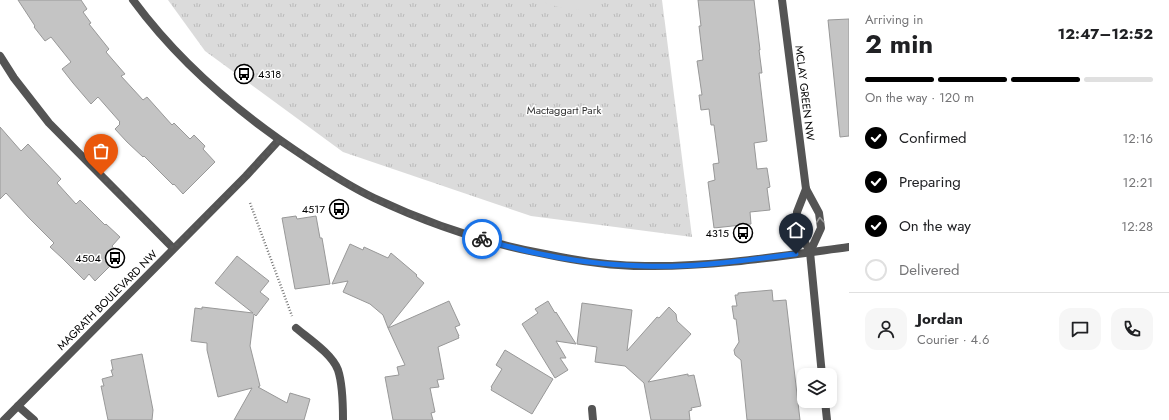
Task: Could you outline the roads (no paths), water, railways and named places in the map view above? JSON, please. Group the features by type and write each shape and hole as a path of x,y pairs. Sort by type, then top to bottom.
{"street":[{"path":"133,0 171,46 205,80 251,120 279,140 319,167 372,197 422,219 460,233 531,252 569,259 604,264 644,266 719,263 849,247"},
{"name":"MCLAY GREEN NW","path":"782,0 806,189 820,213 821,228 810,252"},
{"path":"0,56 14,78 49,123 173,248"},
{"name":"MAGRATH BOULEVARD NW","path":"4,420 246,176 279,140"},
{"name":"MCLAY GREEN NW","path":"806,189 797,212 798,229 810,252"},
{"path":"810,252 821,368"},
{"path":"296,328 329,356 338,370 343,406 343,420"},
{"path":"18,406 34,420"},
{"path":"825,408 826,420"},
{"path":"592,409 593,420"}],"place":[{"name":"4318","path":"244,74"},
{"name":"4517","path":"339,209"},
{"name":"4315","path":"743,233"},
{"name":"4504","path":"115,258"}],"park label":[{"name":"Mactaggart Park","path":"564,110"}]}
